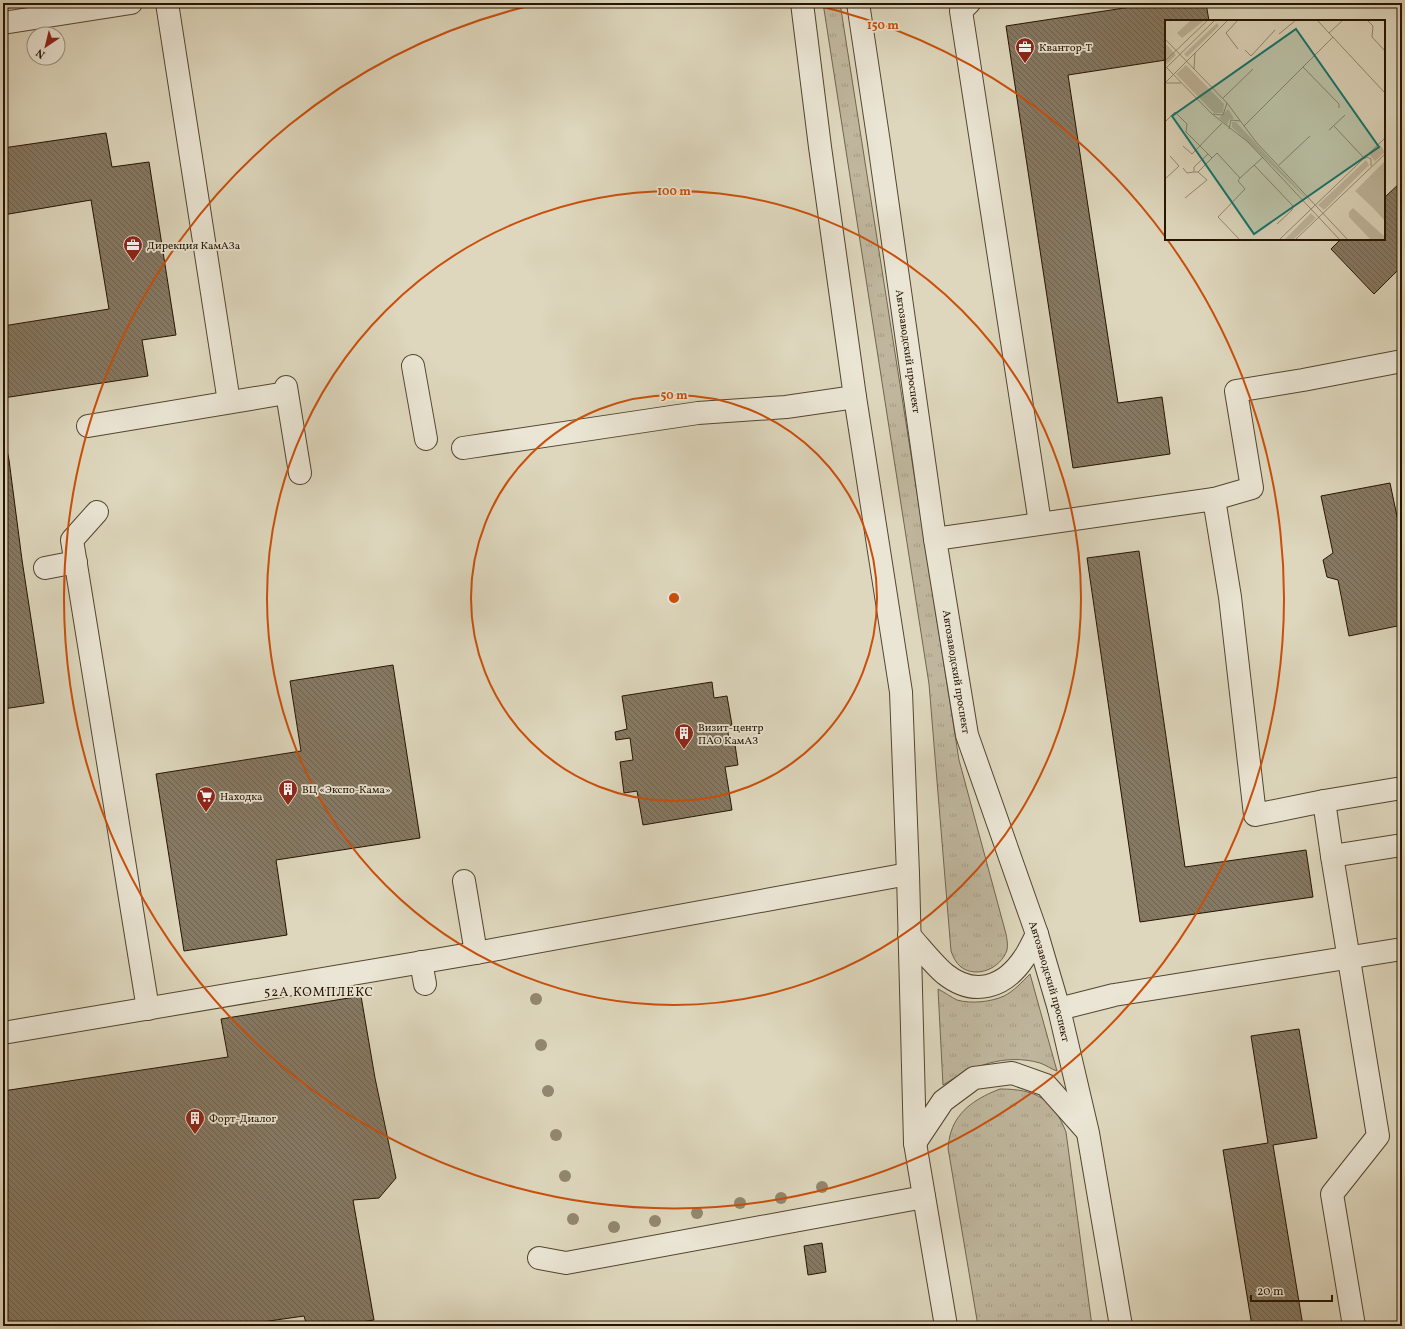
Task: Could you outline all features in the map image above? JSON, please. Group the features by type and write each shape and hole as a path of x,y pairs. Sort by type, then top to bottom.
{"street":[{"path":"3,23 131,3"},
{"path":"167,3 229,402"},
{"path":"802,3 820,147 855,397 901,692 910,935 915,1143 946,1326"},
{"name":"Автозаводский проспект","path":"858,3 880,143 935,539 967,736 1037,934 1059,1009 1088,1133 1121,1326"},
{"path":"969,3 961,11 1040,523"},
{"path":"935,539 1214,499 1252,488 1236,391 1402,361"},
{"path":"413,366 426,439"},
{"path":"88,426 229,402 286,390 300,473"},
{"path":"463,448 698,413 786,407 855,397"},
{"path":"1214,499 1230,597 1255,815 1324,801 1402,788"},
{"path":"97,512 72,540 148,1009"},
{"path":"45,568 76,562"},
{"path":"1324,801 1378,1136 1332,1194 1354,1326"},
{"path":"1332,856 1402,845"},
{"path":"3,1033 476,953 908,874"},
{"path":"464,881 476,953"},
{"path":"910,935 944,974 962,985 979,987 995,984 1009,976 1023,959 1037,934"},
{"path":"1059,1009 1114,995 1402,949"},
{"path":"421,962 425,984"},
{"path":"915,1143 943,1101 974,1078 1012,1073 1046,1085 1088,1133"},
{"path":"539,1258 566,1264 924,1197"}],"green space":[{"path":"3,3 40,3 3,9"},
{"path":"823,3 840,3 959,760 1007,938 1007,950 1000,962 988,970 981,972 974,972 961,967 955,960 951,951 929,684"},
{"path":"1030,974 1057,1071 1040,1063 1027,1060 1002,1061 977,1067 943,1085 938,989 957,1000 968,1002 987,1001 1008,994"},
{"path":"1000,1089 1024,1091 1042,1098 1055,1111 1066,1132 1092,1326 978,1326 948,1148 950,1134 954,1124 964,1110 977,1100"}],"building":[{"path":"1157,3 1206,3 1209,20 1165,20 1165,60 1068,75 1118,403 1162,397 1170,454 1073,468 1006,26"},
{"name":"Дирекция КамАЗа","path":"106,133 112,167 149,162 176,335 142,340 148,376 3,398 3,326 109,309 91,200 3,215 3,148"},
{"path":"1402,181 1402,266 1374,294 1331,249 1340,240 1385,240 1385,197"},
{"path":"3,430 9,460 22,560 44,703 3,709"},
{"path":"1390,483 1402,540 1402,625 1349,636 1338,580 1327,577 1323,560 1333,553 1321,496"},
{"path":"1139,551 1185,867 1306,850 1313,897 1140,922 1087,558"},
{"name":"ВЦ «Экспо-Кама»","path":"393,665 420,838 276,860 287,935 184,951 156,774 301,751 290,681"},
{"name":"Визит-центр ПАО КамАЗ","path":"712,682 714,698 727,696 732,725 727,726 729,739 734,738 738,765 725,767 732,810 643,825 637,791 624,793 620,762 633,760 630,738 616,740 615,732 627,729 622,696"},
{"name":"Форт-Диалог","path":"361,996 375,1078 396,1178 379,1198 353,1200 374,1320 333,1326 307,1326 304,1316 234,1326 3,1326 3,1091 228,1057 221,1019"},
{"path":"1299,1029 1317,1138 1273,1145 1303,1326 1252,1326 1223,1150 1268,1143 1251,1036"},
{"path":"822,1243 826,1272 808,1275 804,1246"}],"place":[{"name":"Квантор-Т","path":"1025,64"},
{"name":"Дирекция КамАЗа","path":"133,262"},
{"name":"Визит-центр ПАО КамАЗ","path":"684,750"},
{"name":"ВЦ «Экспо-Кама»","path":"288,806"},
{"name":"Находка","path":"206,813"},
{"name":"Форт-Диалог","path":"195,1135"}],"district":[{"name":"52А КОМПЛЕКС","path":"319,991"}]}
